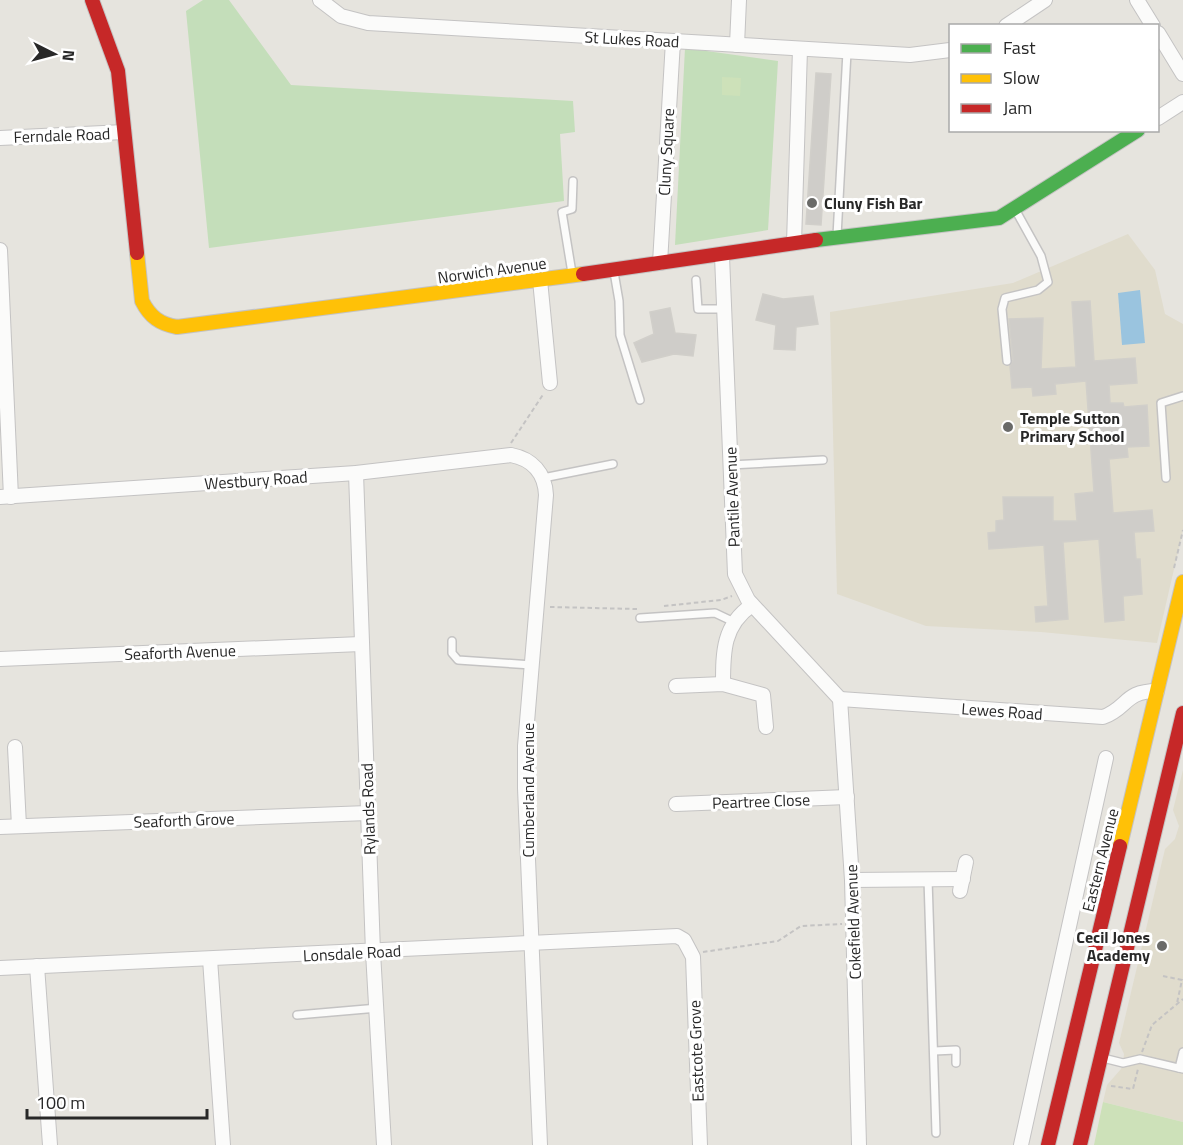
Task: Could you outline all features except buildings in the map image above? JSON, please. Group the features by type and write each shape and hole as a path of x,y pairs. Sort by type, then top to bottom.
{"street":[{"name":"Norwich Avenue","path":"92,0 115,57 142,301 147,313 157,322 170,327 185,327 722,256 795,243 999,218 1135,132"},
{"name":"St Lukes Road","path":"320,0 341,16 368,22 847,52 910,55 949,50"},
{"path":"737,45 739,0"},
{"path":"1009,24 1045,0"},
{"path":"1137,0 1152,24"},
{"path":"1159,35 1183,74"},
{"name":"Cluny Square","path":"660,263 673,41"},
{"path":"795,243 800,49"},
{"path":"1159,117 1183,102"},
{"name":"Ferndale Road","path":"0,138 124,132"},
{"path":"0,250 5,497"},
{"name":"Pantile Avenue","path":"722,256 735,574 752,605 840,699"},
{"path":"540,280 550,383"},
{"path":"507,456 529,461 543,478"},
{"name":"Westbury Road","path":"5,497 356,473 507,456"},
{"name":"Rylands Road","path":"356,473 368,813 384,1145"},
{"name":"Cumberland Avenue","path":"540,1145 525,746 546,495 543,478"},
{"name":"Eastern Avenue","path":"1048,1145 1183,582"},
{"path":"723,684 725,642 734,622 752,605"},
{"name":"Seaforth Avenue","path":"0,659 361,644"},
{"path":"676,686 723,684 765,696 766,727"},
{"name":"Lewes Road","path":"840,699 1103,717 1112,714 1132,695 1157,691"},
{"name":"Cokefield Avenue","path":"840,699 852,880 859,1145"},
{"path":"1080,1145 1183,713"},
{"path":"15,747 19,826"},
{"path":"1021,1145 1106,758"},
{"name":"Peartree Close","path":"676,804 847,797"},
{"name":"Seaforth Grove","path":"0,827 368,813"},
{"path":"852,880 928,879 961,885 966,862"},
{"name":"Lonsdale Road","path":"0,968 374,952 532,941 669,935 684,940 692,955"},
{"name":"Eastcote Grove","path":"692,955 700,1145"},
{"path":"210,959 223,1145"},
{"path":"37,966 50,1145"}],"lane":[{"path":"837,239 847,52"},
{"path":"572,275 562,212 572,209 573,181"},
{"path":"1007,361 1002,309 1005,298 1038,290 1048,282 1041,256 1015,208"},
{"path":"614,270 619,301 620,335 640,400"},
{"path":"696,280 698,309 724,309"},
{"path":"1166,478 1161,403 1183,396"},
{"path":"730,465 823,460"},
{"path":"543,478 613,464"},
{"path":"640,618 715,613 734,622"},
{"path":"452,641 452,653 458,660 532,665"},
{"path":"928,879 936,1133"},
{"path":"297,1015 378,1008"},
{"path":"933,1051 956,1050 956,1063"},
{"path":"1101,1058 1123,1063 1140,1059 1181,1069 1183,1052"}],"path":[{"path":"507,456 550,383"},
{"path":"656,607 721,600 743,591"},
{"path":"537,607 646,608"},
{"path":"692,955 778,941 801,926 853,924"},
{"path":"1163,976 1182,980 1177,1004"}],"shaded area":[{"name":"Temple Sutton Primary School","path":"1128,234 1155,270 1165,314 1183,324 1183,530 1157,643 1041,632 926,626 837,594 830,312 1013,283"},
{"name":"Cecil Jones Academy","path":"1183,770 1183,1122 1103,1102 1107,1085 1121,1069 1123,1063 1124,1054 1119,1043 1165,849 1175,839 1179,826 1173,810"}],"green space":[{"path":"203,0 229,0 291,85 573,101 575,132 560,134 564,201 209,248 186,11"},
{"path":"685,48 778,61 768,230 675,245"},
{"path":"722,77 741,78 740,96 722,95"},
{"path":"1103,1102 1183,1122 1183,1145 1094,1145"}],"water":[{"path":"1140,290 1145,343 1122,345 1118,293"}],"traffic: fast":[{"path":"816,240 999,218 1135,132"}],"traffic: slow":[{"path":"137,253 142,301 156,319 177,327 583,274"},
{"path":"1120,846 1183,582"}],"traffic: jam":[{"path":"92,0 118,71 137,253"},
{"path":"583,274 816,240"},
{"path":"1080,1145 1183,713"},
{"path":"1048,1145 1120,846"}],"place":[{"name":"Cluny Fish Bar","path":"812,203"},
{"name":"Temple Sutton Primary School","path":"1008,427"},
{"name":"Cecil Jones Academy","path":"1162,946"}]}
